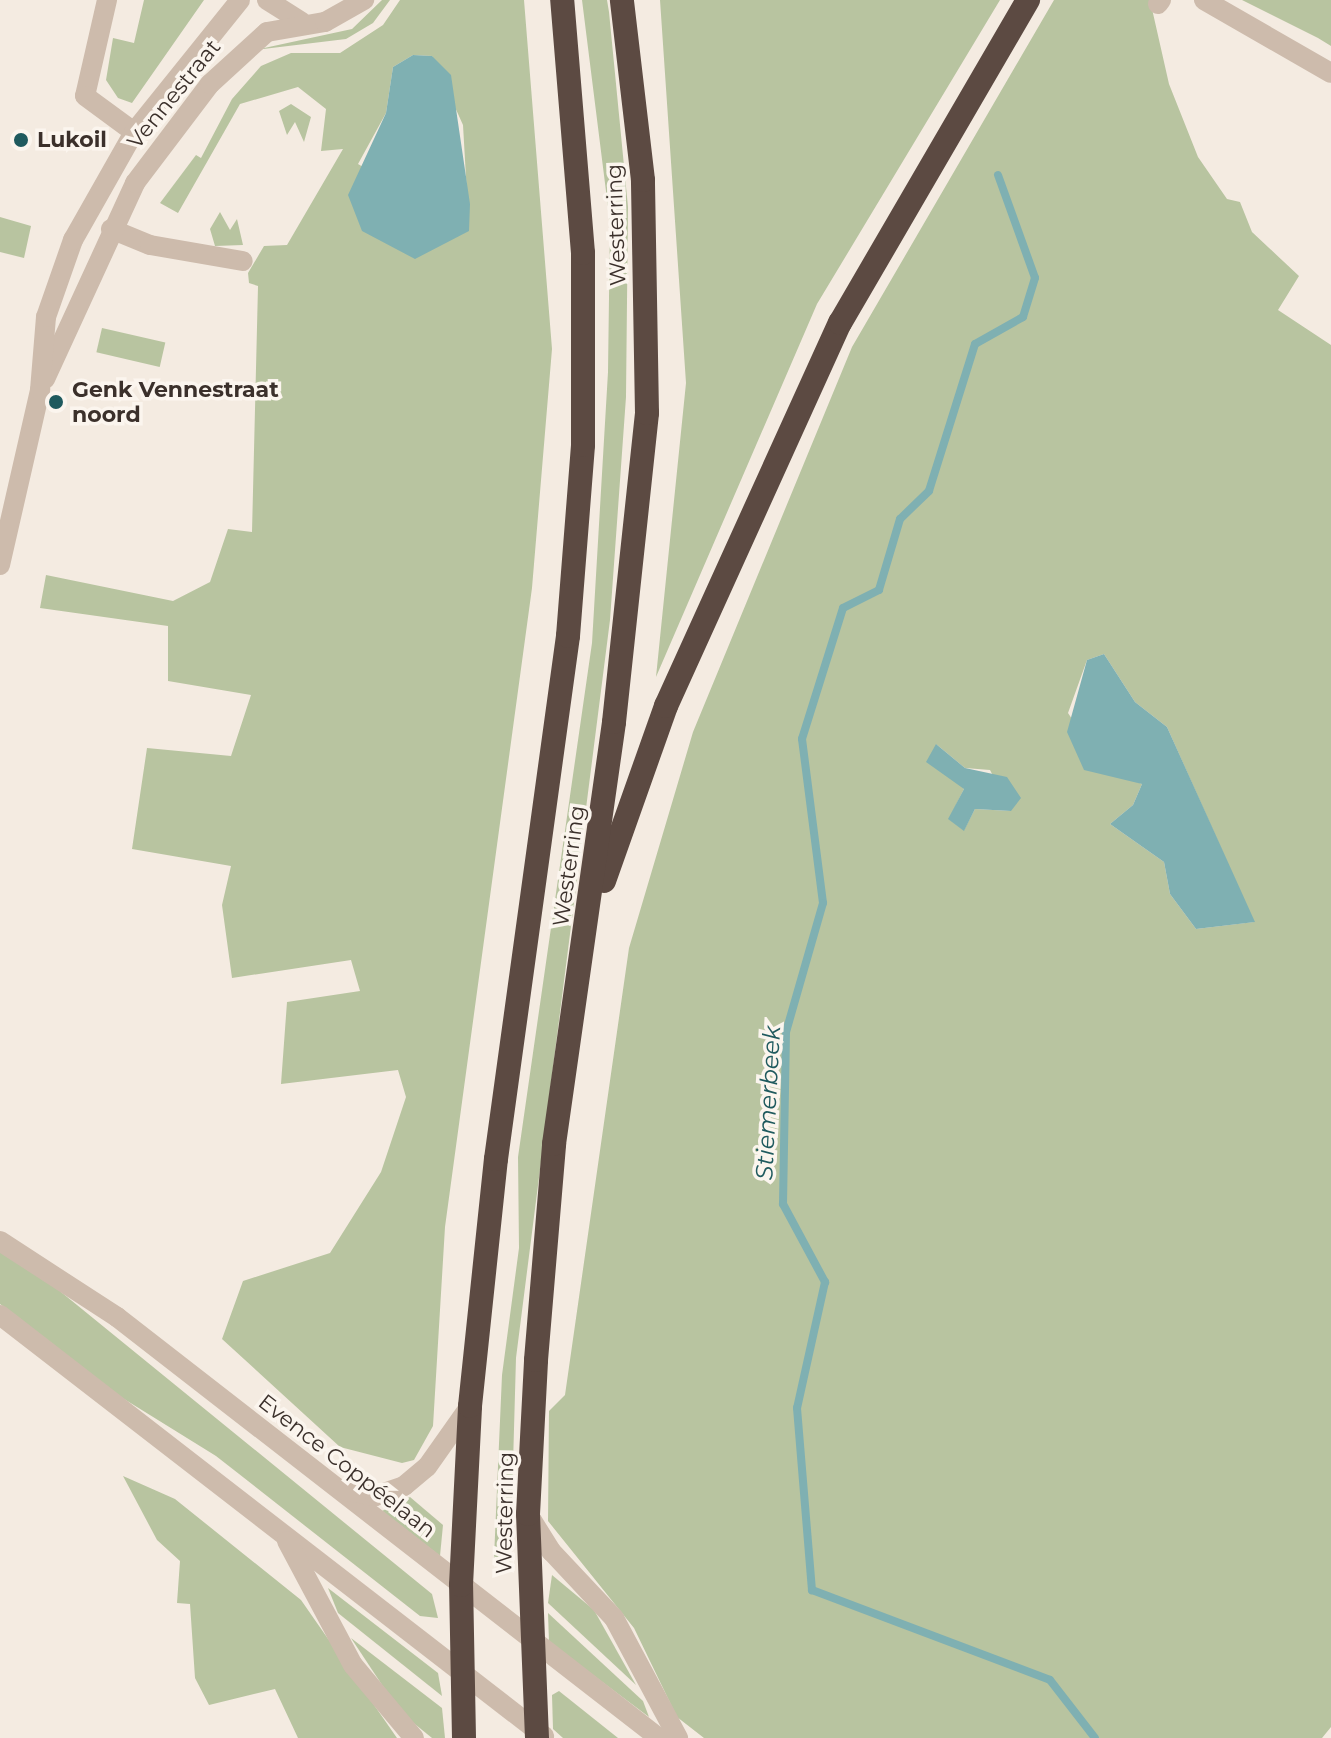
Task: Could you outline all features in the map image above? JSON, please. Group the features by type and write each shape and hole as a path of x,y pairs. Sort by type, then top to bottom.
{"highway":[{"name":"Westerring","path":"464,1738 460,1670 461,1585 470,1406 568,636 583,445 583,253 562,0"},
{"name":"Westerring","path":"540,1735 529,1639 528,1514 554,1144 587,929 647,413 643,180 622,0"},
{"path":"587,929 666,706 736,541 892,224 1028,0"}],"street":[{"name":"Vennestraat","path":"107,0 85,96 134,132"},
{"name":"Vennestraat","path":"0,565 40,390 46,317 60,274 89,206 134,132 240,0"},
{"path":"267,0 302,22"},
{"name":"Vennestraat","path":"40,390 111,229 160,147 243,46 302,22 325,22 364,0"},
{"path":"1204,0 1331,73"},
{"path":"111,229 150,245 243,261"},
{"name":"Evence Coppéelaan","path":"0,1241 117,1317 659,1738"},
{"path":"0,1315 540,1735"},
{"path":"337,1489 375,1496 404,1486 427,1467 470,1406"},
{"path":"528,1514 614,1618 678,1738"},
{"path":"285,1537 353,1665 414,1738"}],"green space":[{"path":"144,0 204,0 132,103 118,98 106,80 113,38 134,43"},
{"path":"382,0 390,0 373,23 346,39 255,50 352,29"},
{"path":"400,0 524,0 552,349 532,588 445,1227 433,1426 414,1460 402,1463 340,1447 222,1339 243,1281 330,1253 381,1172 406,1097 398,1070 281,1084 287,1002 360,991 351,960 232,978 222,905 231,866 132,849 147,748 231,756 251,695 168,681 168,626 40,608 46,575 173,601 210,582 228,529 252,532 258,286 249,283 248,273 264,246 287,245 343,149 321,151 326,109 298,87 240,104 178,213 160,203 196,155 201,158 232,99 261,66 291,53 340,53 383,25","holes":["413,55 432,56 463,125 469,230 358,164 386,113 393,67"]},
{"path":"582,0 607,0 609,12 628,207 626,397 610,620 516,1358 510,1571 494,1558 502,1375 519,1248 518,1157 592,643 608,372 610,223"},
{"path":"660,0 1000,0 817,304 656,677 686,383"},
{"path":"1054,0 1150,0 1169,84 1198,157 1227,199 1240,202 1252,232 1299,276 1278,310 1331,345 1331,1727 1322,1738 704,1738 677,1717 634,1628 548,1521 549,1411 565,1395 629,948 693,732 852,347","holes":["1104,654 1135,702 1167,727 1254,922 1196,929 1170,894 1164,862 1110,824 1133,805 1142,784 1106,770 1068,713 1087,660","936,744 965,768 990,770 1011,811 975,809 964,830 949,819 964,789"]},
{"path":"1242,0 1331,0 1331,46 1318,38"},
{"path":"291,104 311,117 304,142 295,122 287,135 279,111"},
{"path":"220,212 230,230 237,219 243,245 215,246 210,229"},
{"path":"0,217 31,226 24,258 0,252"},
{"path":"102,328 165,343 160,367 96,352"},
{"path":"0,1251 34,1270 432,1594 438,1618 420,1616 216,1456 116,1394 0,1304"},
{"path":"123,1476 175,1499 301,1600 397,1738 298,1738 275,1689 209,1705 195,1678 190,1604 177,1603 180,1561 157,1540"},
{"path":"410,1497 443,1525 440,1556 382,1511"},
{"path":"552,1575 594,1610 636,1685 548,1603"},
{"path":"328,1588 438,1673 442,1696 338,1613"},
{"path":"548,1613 643,1701 649,1717 549,1642"},
{"path":"351,1638 442,1708 445,1738 432,1738 400,1712"},
{"path":"559,1691 618,1738 563,1738 553,1729 552,1695"}],"water":[{"path":"413,55 432,56 451,75 470,204 469,231 415,259 362,231 348,195 386,113 393,67"},
{"path":"1104,654 1135,702 1167,727 1255,922 1196,929 1170,894 1164,862 1110,824 1133,805 1142,784 1084,770 1067,732 1087,660"},
{"path":"936,744 965,768 1007,777 1021,798 1011,811 975,809 964,831 948,819 964,789 926,762"}],"waterway":[{"name":"Stiemerbeek","path":"998,175 1035,278 1023,317 975,344 929,491 900,519 879,590 843,608 802,739 823,903 786,1032 783,1204 825,1282 797,1408 812,1590 1050,1680 1095,1738"}],"place":[{"name":"Lukoil","path":"21,140"},
{"name":"Genk Vennestraat noord","path":"56,402"}]}
